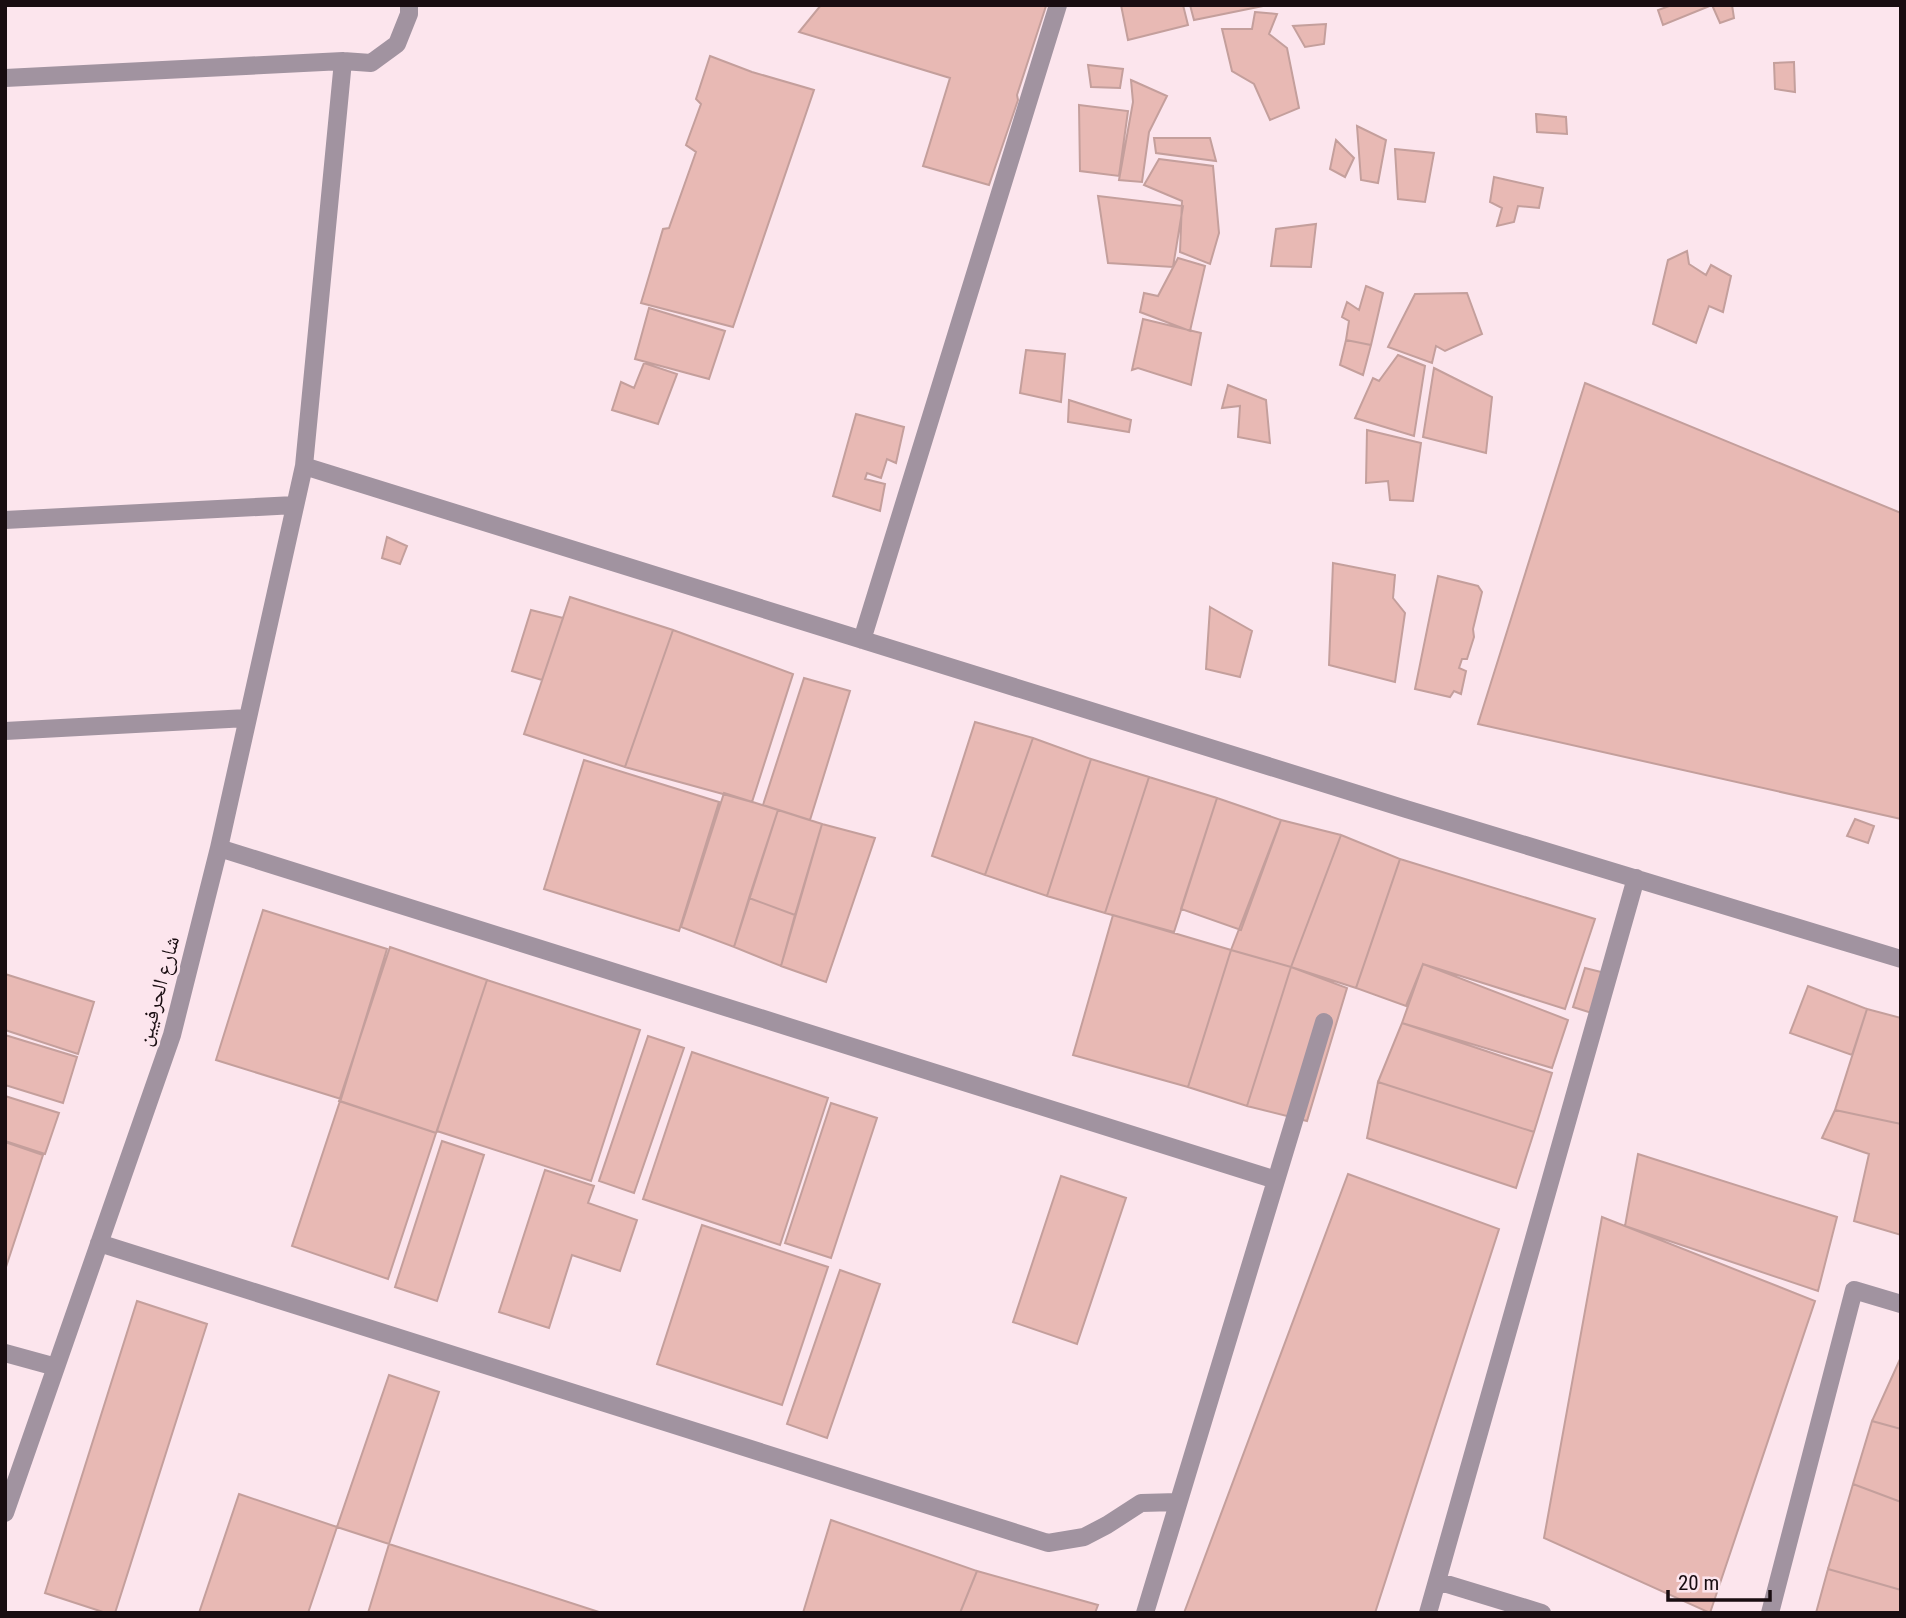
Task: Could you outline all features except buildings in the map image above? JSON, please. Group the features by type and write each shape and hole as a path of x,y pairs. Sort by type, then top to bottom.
{"street":[{"path":"5,78 343,61 371,63 397,44 410,15 410,5"},
{"path":"862,640 1058,5"},
{"name":"شارع الحرفيين","path":"5,1513 172,1035 219,848 303,466 343,61"},
{"path":"303,466 1406,809 1901,958"},
{"path":"5,520 295,505"},
{"path":"5,731 247,718"},
{"path":"219,848 1276,1180"},
{"path":"1428,1613 1636,877"},
{"path":"1145,1613 1324,1021"},
{"path":"99,1243 1048,1543 1084,1536 1107,1525 1140,1503 1178,1502"},
{"path":"1770,1613 1854,1290 1901,1304"},
{"path":"5,1353 56,1367"},
{"path":"1437,1581 1542,1613"}]}
